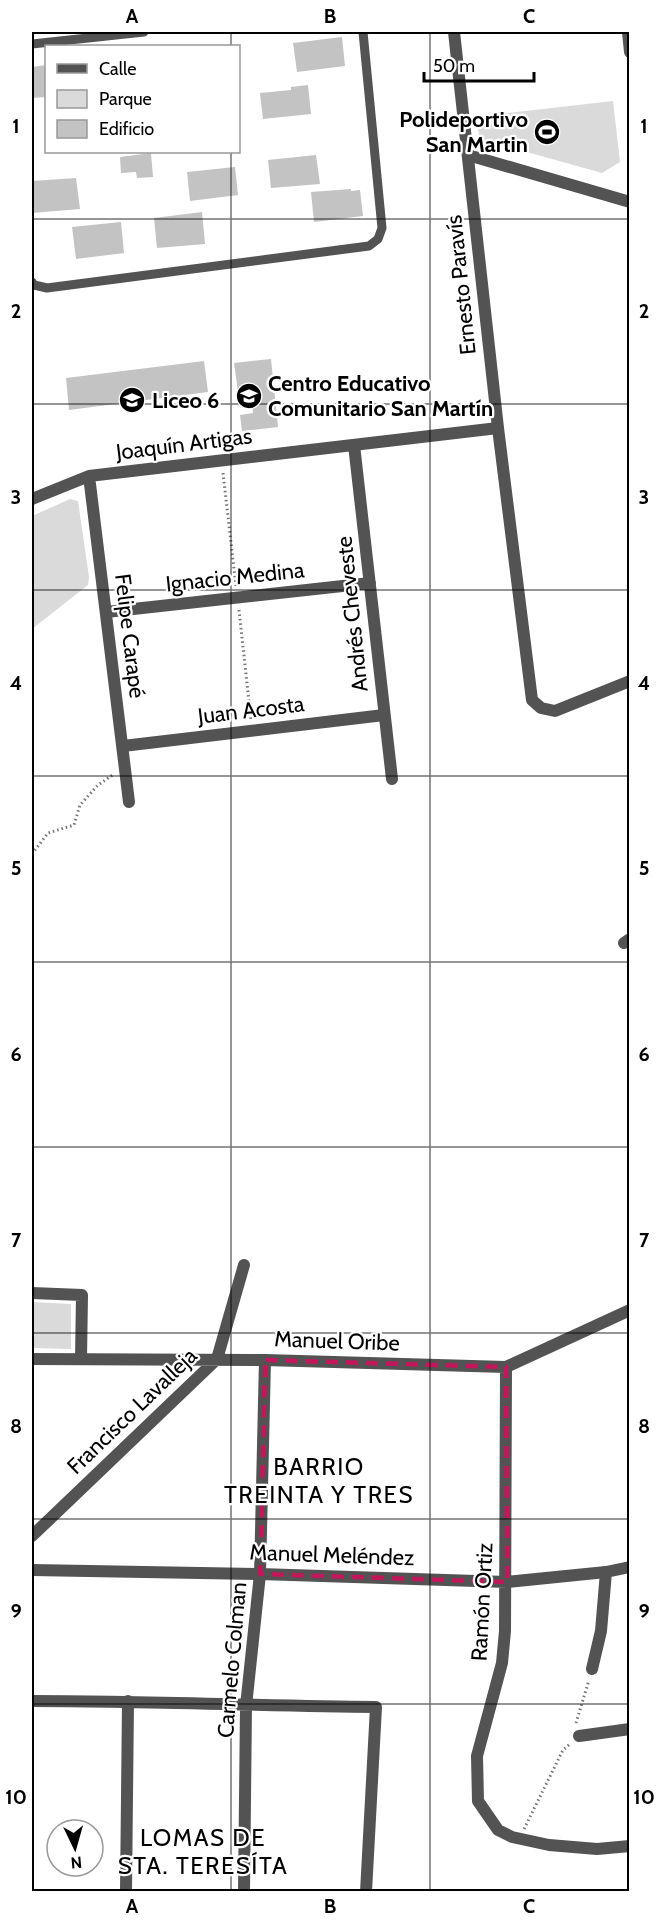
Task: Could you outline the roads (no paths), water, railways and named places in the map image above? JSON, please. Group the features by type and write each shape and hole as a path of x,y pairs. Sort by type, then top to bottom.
{"street":[{"name":"Ernesto Paravís","path":"454,32 498,428 532,700 541,708 562,710 630,681"},
{"path":"628,32 630,52"},
{"path":"468,155 630,202"},
{"name":"Joaquín Artigas","path":"32,499 89,476 498,428"},
{"name":"Andrés Cheveste","path":"354,445 392,779"},
{"name":"Felipe Carapé","path":"89,476 129,802"},
{"name":"Ignacio Medina","path":"106,612 370,583"},
{"name":"Juan Acosta","path":"123,746 384,715"},
{"name":"Francisco Lavalleja","path":"32,1536 217,1359 244,1265"},
{"path":"32,1293 82,1295 81,1359"},
{"name":"Manuel Oribe","path":"32,1359 217,1359 506,1367 630,1310"},
{"name":"Carmelo Colman","path":"244,1892 246,1706 260,1574 265,1360"},
{"name":"Ramón Ortiz","path":"506,1367 507,1582 505,1630 502,1663 477,1756 478,1801 498,1830 520,1838 549,1845 597,1849 630,1846"},
{"name":"Manuel Meléndez","path":"32,1570 507,1582 606,1572 630,1567"},
{"path":"592,1670 601,1631 606,1572"},
{"path":"32,1701 376,1707 366,1892"},
{"path":"126,1892 128,1701"},
{"path":"579,1736 630,1729"}],"lane":[{"path":"32,44 144,32"},
{"path":"32,282 34,285 46,288 369,246 378,238 382,228 363,32"}],"place":[{"name":"Polideportivo San Martin","path":"547,132"},
{"name":"Centro Educativo Comunitario San Martín","path":"249,396"},
{"name":"Liceo 6","path":"132,400"}],"district":[{"name":"BARRIO TREINTA Y TRES","path":"319,1480"},
{"name":"LOMAS DE STA. TERESÍTA","path":"203,1851"}]}
